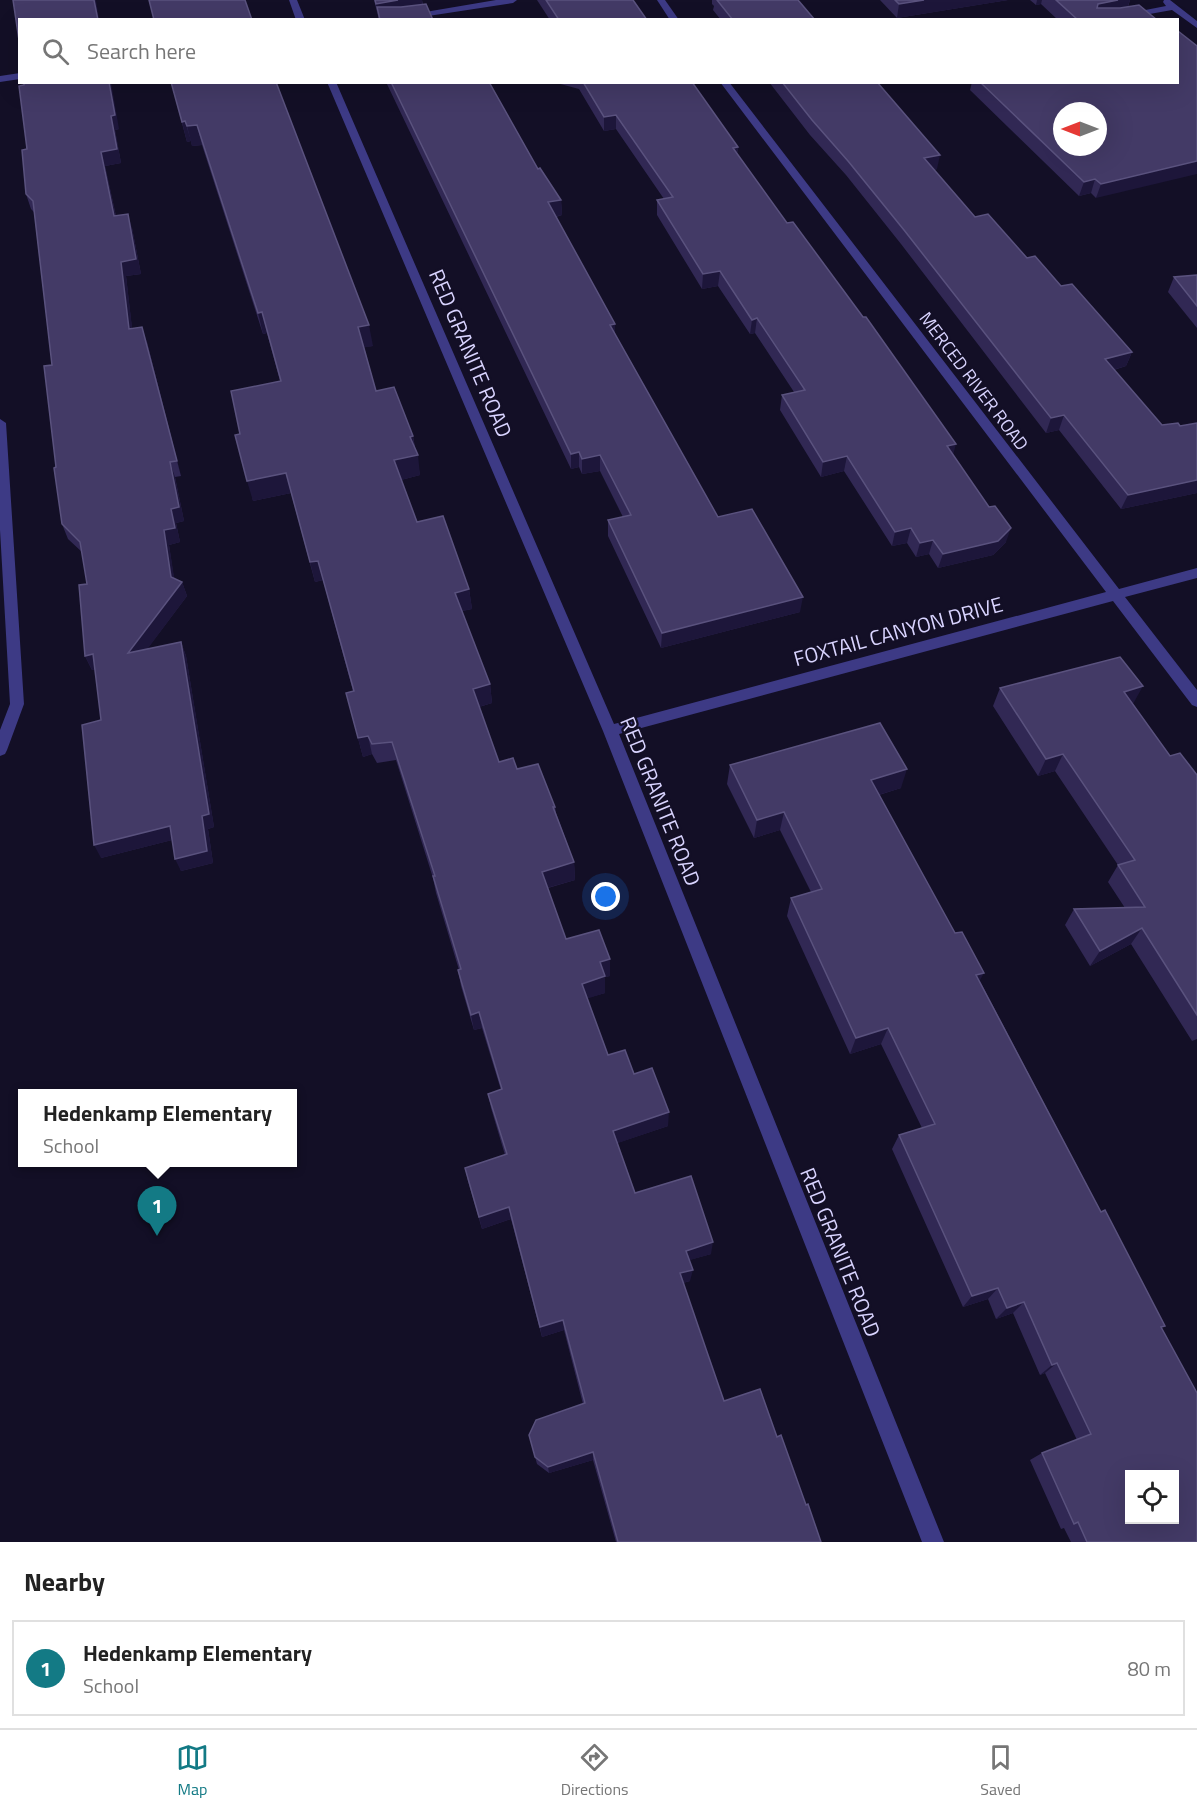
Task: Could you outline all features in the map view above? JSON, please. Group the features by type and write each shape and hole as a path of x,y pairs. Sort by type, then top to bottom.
{"street":[{"path":"293,0 300,18"},
{"path":"395,18 513,0"},
{"path":"661,0 674,18"},
{"path":"1165,0 1197,26"},
{"path":"1110,18 1174,7"},
{"path":"0,79 18,76"},
{"name":"RED GRANITE ROAD","path":"332,84 610,731 933,1542"},
{"name":"MERCED RIVER ROAD","path":"726,84 1197,701"},
{"path":"0,423 17,704 0,750"},
{"name":"FOXTAIL CANYON DRIVE","path":"610,731 1197,573"}],"building":[{"path":"13,0 94,0 98,18 18,18 18,34"},
{"path":"149,0 245,0 251,18 154,18"},
{"path":"375,0 398,0 376,4"},
{"path":"546,0 633,0 646,18 558,18"},
{"path":"717,0 798,0 813,18 731,18"},
{"path":"895,0 924,0 899,4"},
{"path":"1056,0 1118,0 1098,4 1097,8 1139,5 1155,18 1076,18"},
{"path":"426,4 432,18 380,18 377,7"},
{"path":"1179,32 1197,46 1197,161 1101,184 1095,179 1084,182 1057,156 1107,156 1107,102 1053,102 1053,152 982,84 1179,84"},
{"path":"109,84 115,115 111,116 117,149 101,152 114,216 128,214 136,259 121,262 129,329 142,327 177,461 170,462 179,507 171,509 175,528 164,530 171,577 182,582 128,653 181,642 209,814 202,816 207,851 175,859 170,826 94,845 82,725 101,720 93,654 85,656 79,585 87,584 80,542 62,524 54,468 56,467 44,366 52,365 33,201 26,194 22,150 27,149 19,86"},
{"path":"172,84 277,84 369,325 358,327 376,391 394,387 413,436 410,437 418,455 394,460 417,522 443,516 469,589 455,593 490,684 473,689 499,762 513,758 517,769 538,764 574,862 542,872 566,939 599,930 610,959 600,962 605,976 582,984 608,1055 625,1050 634,1074 652,1068 669,1112 613,1131 635,1193 691,1176 713,1242 686,1251 693,1270 680,1273 724,1401 760,1389 777,1437 781,1435 821,1542 618,1542 593,1452 548,1467 535,1457 529,1435 536,1420 585,1403 563,1320 540,1327 509,1207 479,1217 465,1168 507,1154 488,1094 502,1089 479,1012 471,1015 458,970 461,969 433,876 435,876 392,742 372,744 368,736 358,738 346,693 354,691 318,561 310,562 286,473 247,481 235,435 240,434 231,391 281,381 262,312 258,313 197,125 187,126 185,121 182,122"},
{"path":"392,84 490,84 538,169 540,168 561,200 548,202 615,324 610,325 718,517 752,509 803,597 662,633 608,520 631,515 600,455 582,459 579,452 571,454"},
{"path":"584,84 693,84 738,147 733,148 787,223 793,222 863,317 866,317 956,444 947,446 989,507 995,506 1011,528 998,541 943,554 933,540 920,543 911,528 895,532 847,456 823,462 782,395 805,390 757,318 752,320 720,271 703,274 657,200 673,197 616,115 604,117"},
{"path":"784,84 879,84 940,155 924,158 975,217 988,214 1027,258 1035,256 1061,286 1072,284 1132,352 1105,359 1162,425 1178,423 1180,426 1197,423 1197,480 1128,495 1064,415 1051,418 904,230"},
{"path":"1197,275 1197,306 1174,277"},
{"path":"1120,657 1143,686 1124,692 1170,756 1180,753 1197,775 1197,1015 1142,928 1100,951 1074,909 1145,907 1118,865 1135,860 1063,754 1046,759 1000,688"},
{"path":"880,723 907,769 871,780 955,933 962,932 984,973 976,975 1101,1212 1105,1210 1165,1326 1161,1327 1197,1393 1197,1542 1087,1542 1078,1522 1074,1524 1042,1453 1091,1434 1057,1363 1052,1365 1024,1302 1007,1308 998,1288 972,1296 899,1135 935,1124 888,1028 856,1038 791,898 822,889 784,812 757,820 730,765"}],"place":[{"name":"Hedenkamp Elementary","path":"157,1236"}]}
